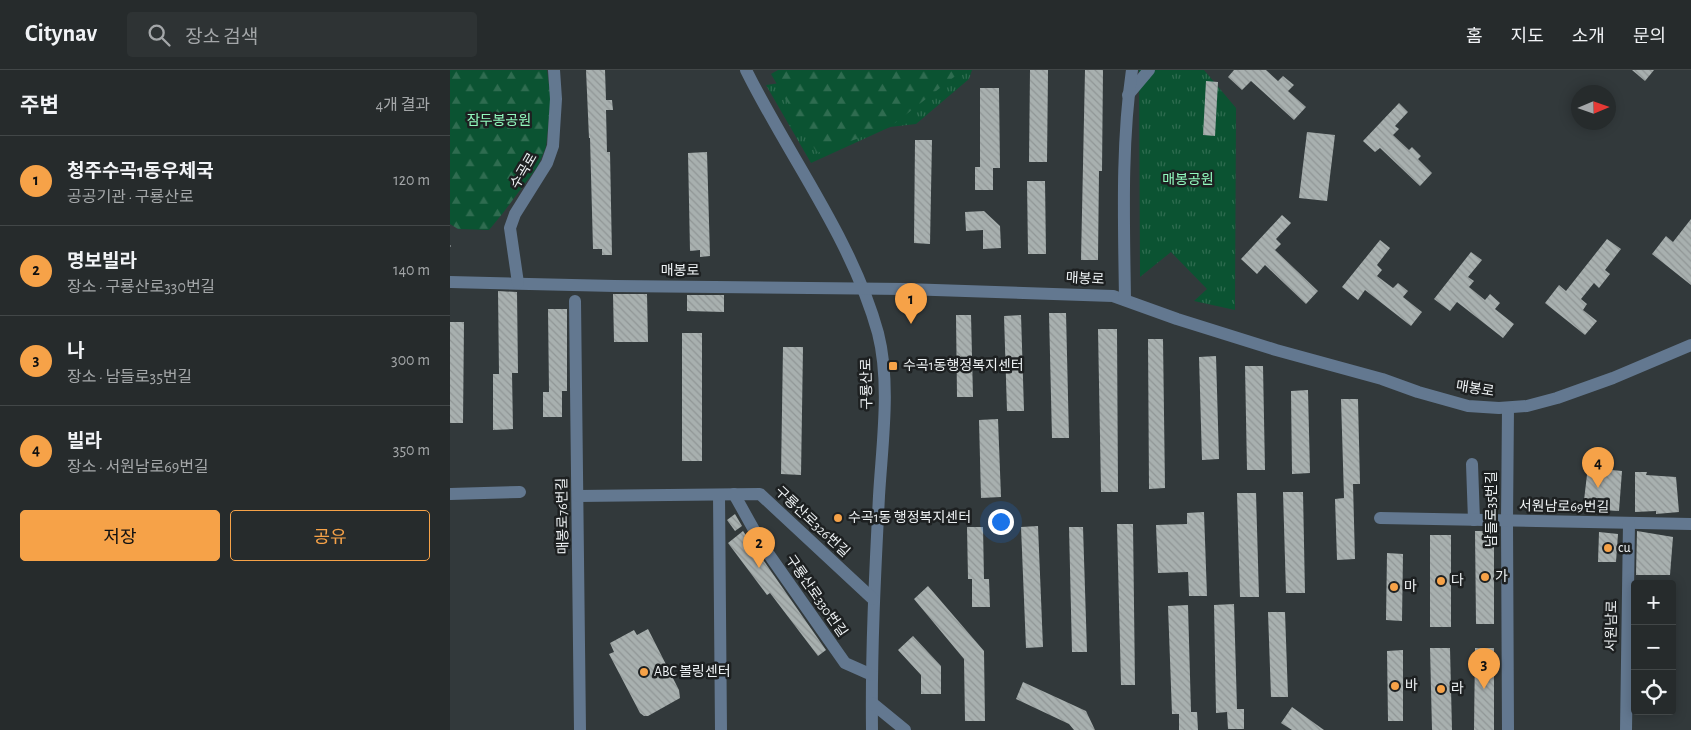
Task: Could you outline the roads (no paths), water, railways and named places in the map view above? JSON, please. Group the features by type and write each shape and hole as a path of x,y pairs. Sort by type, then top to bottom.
{"street":[{"name":"수곡로","path":"518,284 510,228 515,214 547,163 553,146 556,99 554,70"},
{"name":"구룡산로","path":"746,70 852,264 878,334 884,371 884,400 873,599 872,730"},
{"path":"1125,300 1124,228 1128,94 1132,70"},
{"path":"1128,94 1149,70"},
{"name":"매봉로","path":"450,282 905,289 1113,296 1177,319 1276,350 1382,379 1418,392 1468,406 1508,408 1527,406 1574,392 1691,345"},
{"name":"매봉로76번길","path":"575,301 580,730"},
{"name":"남들로35번길","path":"1508,408 1508,730"},
{"path":"1472,464 1474,520"},
{"path":"450,494 520,492"},
{"name":"구룡산로330번길","path":"734,494 763,546 845,663 872,675"},
{"name":"구룡산로326번길","path":"578,496 760,494 873,599"},
{"path":"719,495 721,730"},
{"name":"서원남로69번길","path":"1380,518 1691,524"},
{"name":"서원남로","path":"1626,730 1629,523"},
{"path":"872,702 905,730"}],"place":[{"name":"청주수곡1동우체국","path":"911,324"},
{"name":"수곡1동행정복지센터","path":"893,366"},
{"name":"빌라","path":"1598,488"},
{"name":"수곡1동 행정복지센터","path":"838,518"},
{"name":"cu","path":"1608,548"},
{"name":"명보빌라","path":"759,568"},
{"name":"가","path":"1485,577"},
{"name":"다","path":"1441,581"},
{"name":"마","path":"1394,587"},
{"name":"ABC 볼링센터","path":"644,672"},
{"name":"바","path":"1395,686"},
{"name":"라","path":"1441,689"},
{"name":"나","path":"1484,689"}],"park label":[{"name":"잠두봉공원","path":"499,121"},
{"name":"매봉공원","path":"1188,180"}]}
